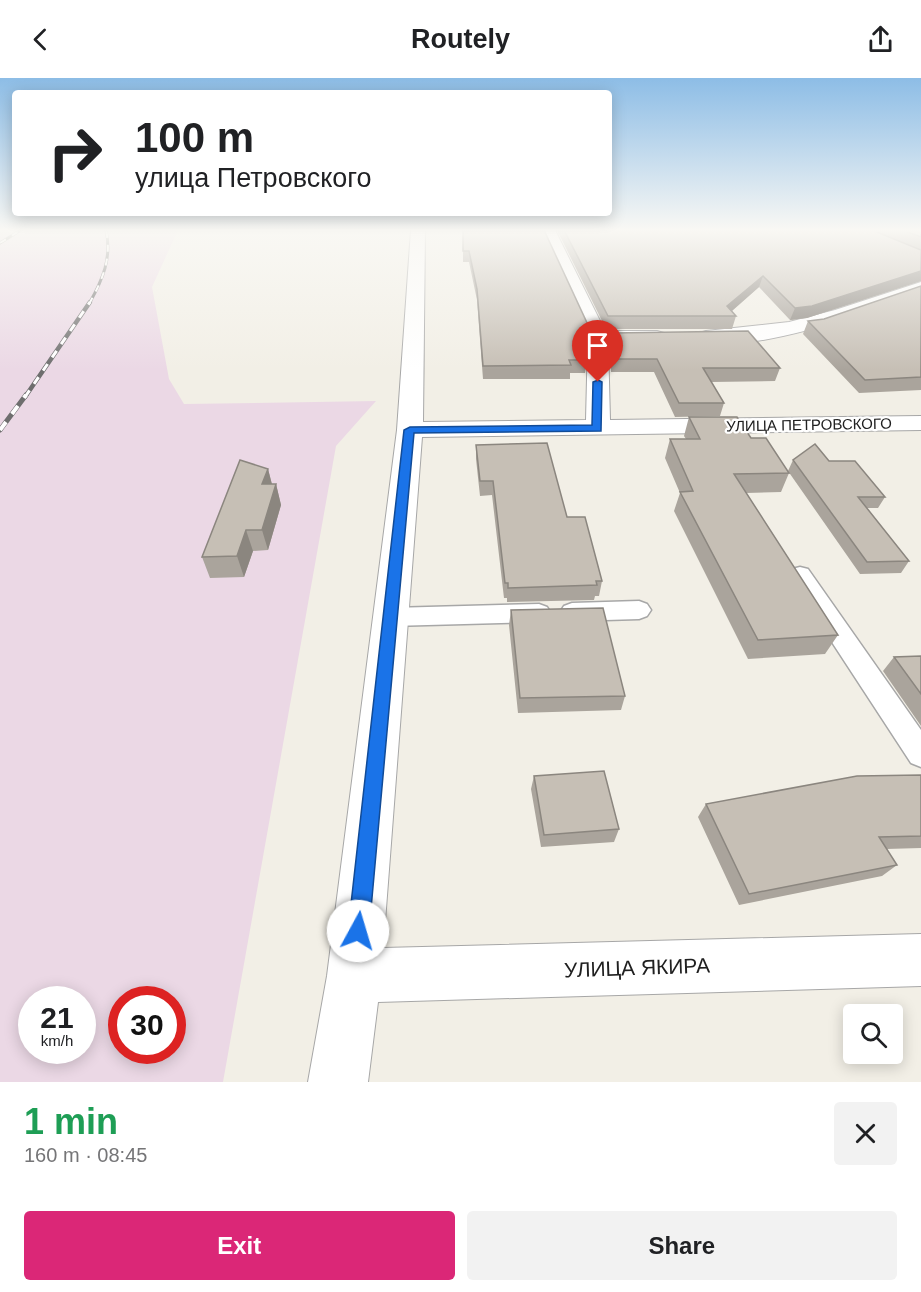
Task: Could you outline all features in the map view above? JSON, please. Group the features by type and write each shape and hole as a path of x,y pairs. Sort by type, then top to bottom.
{"street":[{"path":"338,1082 354,976 410,430 416,277"},
{"path":"570,277 598,337 598,428"},
{"path":"598,337 736,337 811,325 921,287"},
{"name":"УЛИЦА ПЕТРОВСКОГО","path":"410,430 921,423"},
{"name":"УЛИЦА ЯКИРА","path":"354,976 921,960"}],"lane":[{"path":"800,575 921,754"},
{"path":"391,617 639,610"}],"shaded area":[{"path":"0,277 157,277 152,287 169,379 184,404 376,401 336,446 223,1082 0,1082"}],"building":[{"path":"474,277 566,277 588,325 587,360 569,360 571,365 483,366"},
{"path":"588,277 762,277 727,306 736,316 608,316"},
{"path":"764,277 903,277 812,306 795,308"},
{"path":"921,286 921,377 865,380 808,321 824,319"},
{"path":"748,331 780,368 703,368 724,403 679,403 657,359 613,359 612,333"},
{"path":"689,417 737,417 751,438 766,438 789,473 734,474 838,635 758,640 680,492 693,491 670,439 700,439"},
{"path":"547,443 567,517 585,517 602,581 596,581 597,585 508,588 508,583 505,583 493,481 480,481 476,445"},
{"path":"815,444 829,461 855,461 885,497 858,497 909,561 867,562 793,460"},
{"path":"240,460 268,469 262,484 276,484 262,530 246,530 237,556 202,557"},
{"path":"603,608 625,696 520,698 511,610"},
{"path":"921,656 921,694 894,657"},
{"path":"604,771 619,829 544,835 534,776"},
{"path":"921,775 921,836 879,837 897,865 749,894 706,804 857,776"}],"railway":[{"path":"90,302 102,277"},
{"path":"25,397 90,302"},
{"path":"0,430 26,395"}],"route":[{"path":"358,931 410,430 598,428 598,382"}]}
